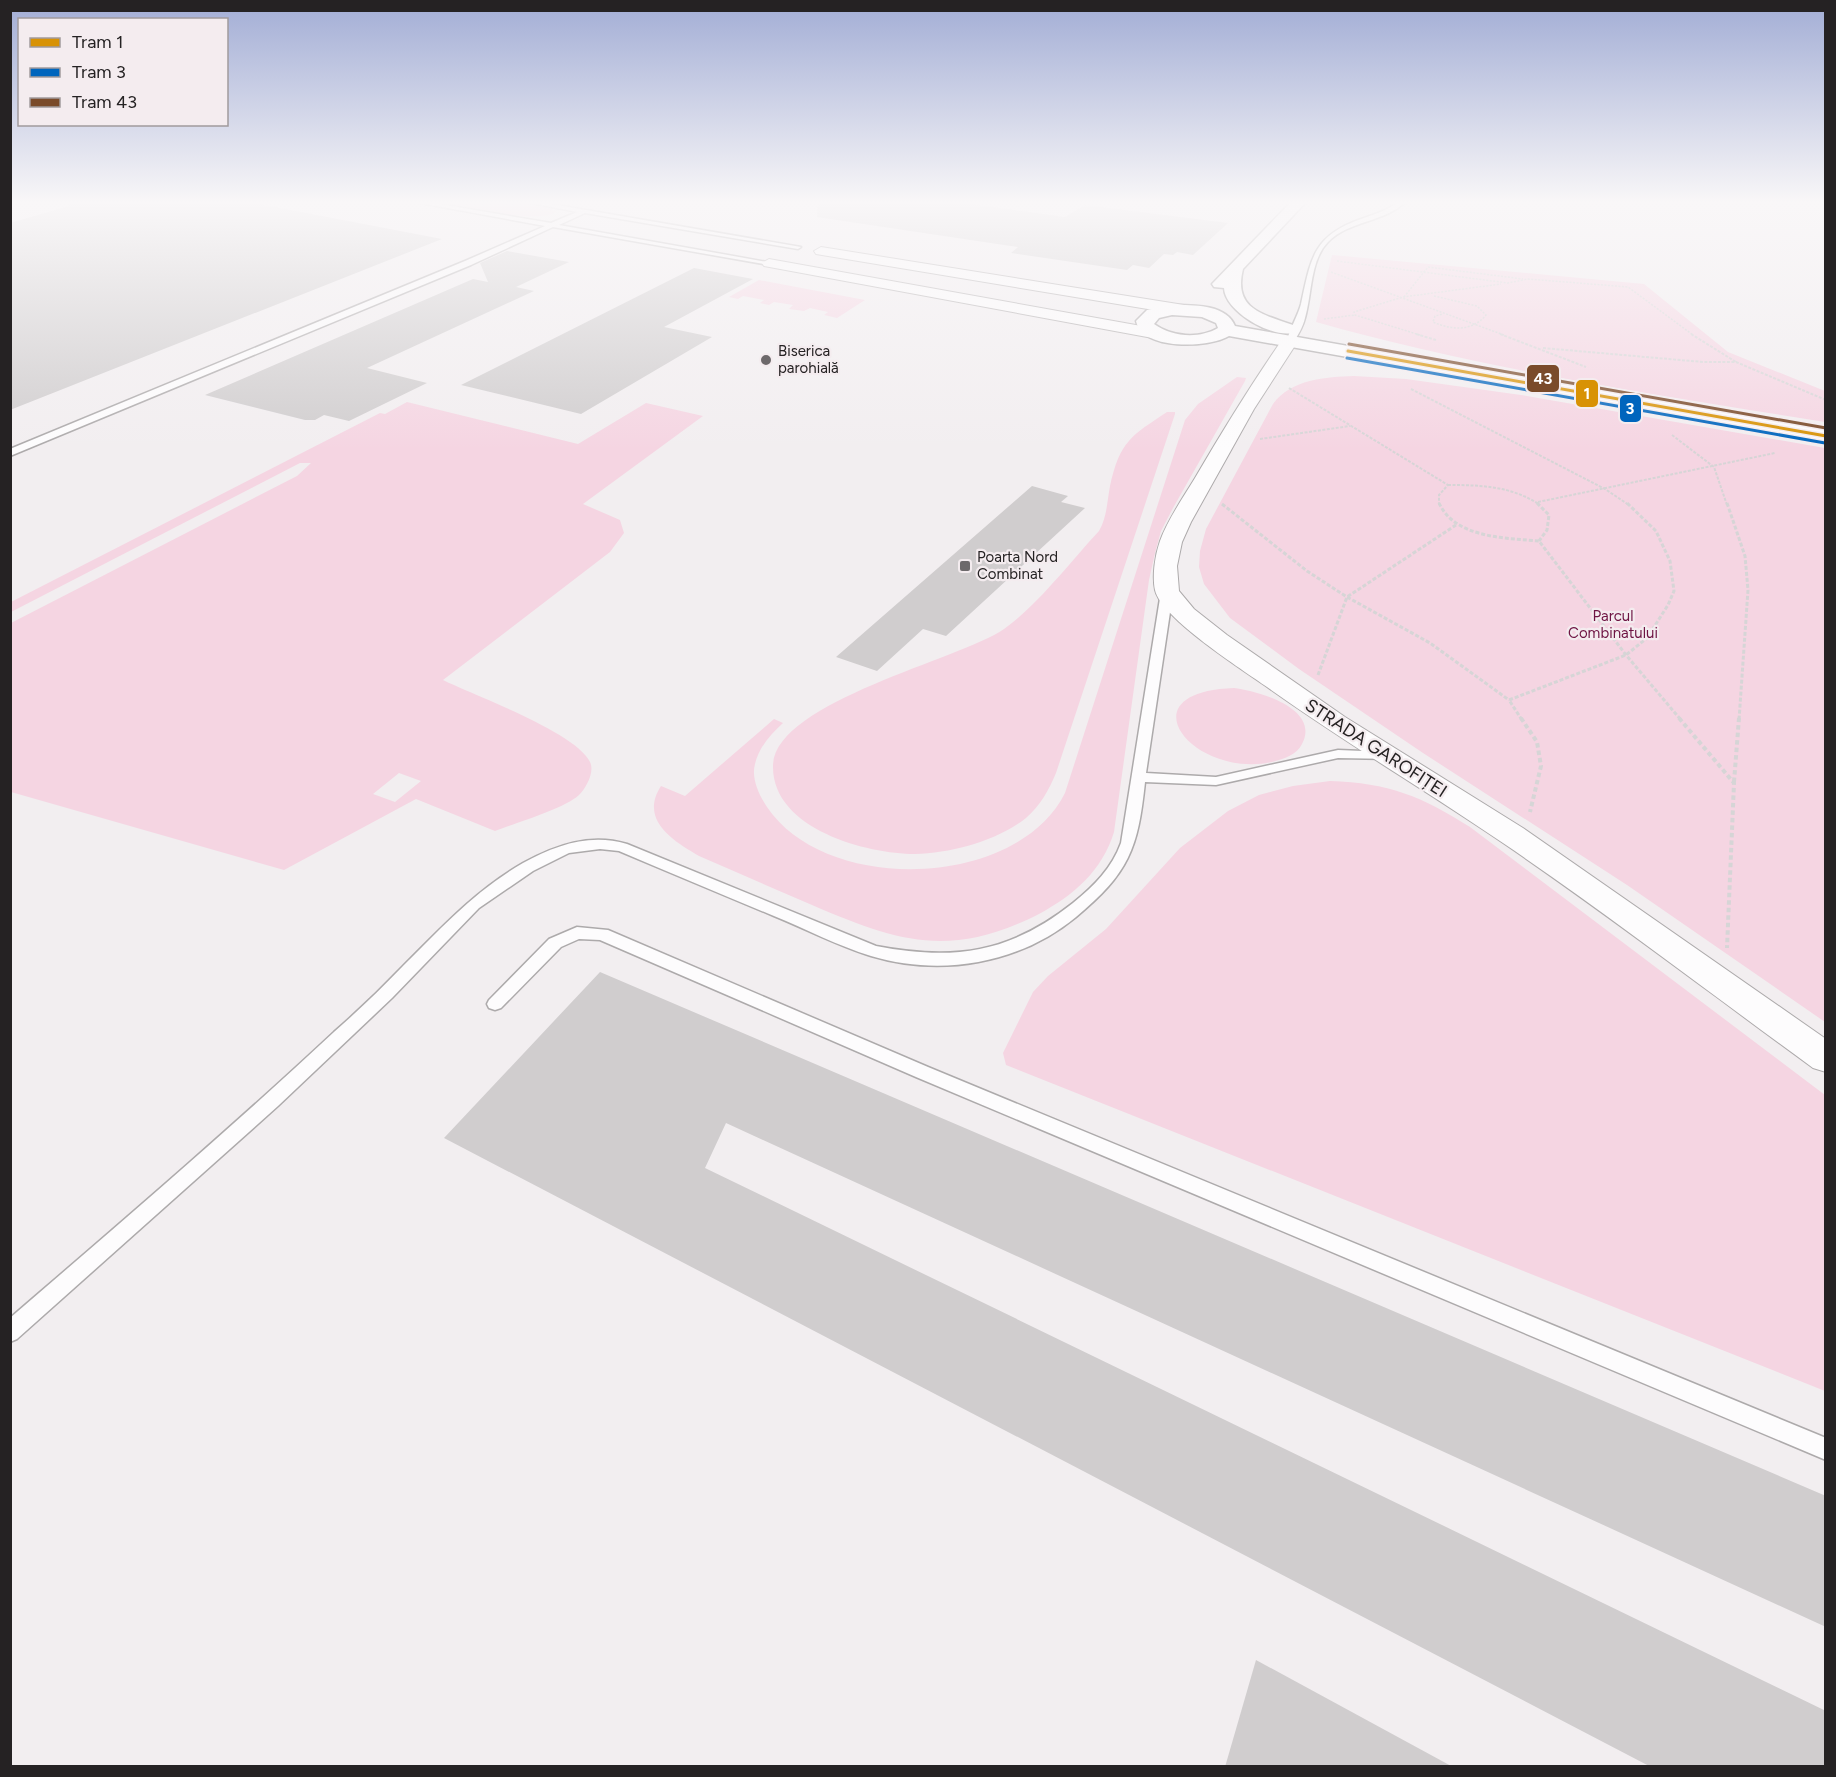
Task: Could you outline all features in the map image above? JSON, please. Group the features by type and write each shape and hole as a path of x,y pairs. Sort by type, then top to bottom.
{"street":[{"path":"886,284 1179,339 1214,337 1226,330 1292,337 1348,351 1826,436"},
{"path":"1052,284 1200,303 1224,321 1227,325 1226,330"},
{"path":"1158,334 1146,326 1144,321 1147,317 1161,311 1200,303 1219,284"},
{"path":"1231,284 1232,296 1237,304 1292,337"},
{"path":"1167,592 1166,566 1171,542 1180,522 1245,409 1292,337"},
{"name":"STRADA GAROFIȚEI","path":"1167,592 1185,614 1218,640 1335,723 1512,835 1826,1058"}],"lane":[{"path":"10,453 418,284"},
{"path":"1292,337 1302,317 1310,284"},
{"path":"10,1332 272,1101 386,994 474,904 499,885 564,849 580,844 622,847 873,951 906,959 962,960 1019,945 1070,916 1096,892 1124,855 1134,818 1167,592"},
{"path":"1139,777 1216,781 1338,754 1388,756"},
{"path":"495,1004 555,943 577,933 602,934 933,1076 1826,1449"}],"path":[{"path":"1365,284 1594,370"},
{"path":"1403,297 1413,284"},
{"path":"1355,315 1357,310 1403,297 1502,284"},
{"path":"1590,284 1628,287 1700,342 1736,362 1826,400"},
{"path":"1430,295 1477,306 1486,315 1476,325 1453,328 1433,322 1435,316 1445,314"},
{"path":"1320,320 1355,315 1446,343"},
{"path":"1539,348 1702,362 1736,362"},
{"path":"1285,385 1448,485 1490,487 1538,502 1780,452"},
{"path":"1406,386 1605,489 1633,507 1652,525 1667,553 1674,591 1647,638 1626,655 1509,700"},
{"path":"1255,440 1352,426"},
{"path":"1670,434 1714,467 1745,556 1748,574 1734,783 1726,985"},
{"path":"1448,485 1441,490 1438,496 1439,505 1444,515 1456,525 1493,536 1539,541 1626,655 1734,783"},
{"path":"1538,502 1549,515 1547,530 1539,541"},
{"path":"1221,503 1306,571 1347,597 1430,643 1509,700 1537,742 1541,766 1528,818"},
{"path":"1316,680 1347,597 1456,525"}],"green space":[{"path":"752,284 780,284 865,300 837,318 824,315 828,312 810,308 804,311 789,309 793,305 774,302 769,305 760,303 764,300 743,296 738,299 729,297"},
{"path":"1325,284 1644,284 1728,352 1825,391 1825,422 1569,380 1442,354 1316,322"},
{"path":"1237,377 1246,378 1161,531 1155,553 1149,580 1114,832 1109,846 1094,870 1064,899 1039,914 1007,928 978,937 951,941 898,936 843,918 699,856 679,844 662,828 656,819 654,809 655,798 661,786 685,796 774,719 783,723 759,752 754,775 759,792 767,807 795,836 832,855 875,867 920,869 965,863 1006,848 1041,825 1065,793 1185,420 1198,404"},
{"name":"Parcul Combinatului","path":"1332,377 1406,379 1521,395 1825,448 1825,1022 1627,885 1423,753 1299,669 1230,618 1204,584 1199,567 1200,551 1206,529 1273,404 1289,389 1299,384"},
{"path":"407,402 578,444 646,403 703,416 583,504 620,520 624,533 610,552 443,680 522,715 581,750 590,762 591,775 579,795 551,810 495,831 416,799 284,870 11,792 11,623 297,476 311,463 300,463 11,612 11,602 380,413 385,414","holes":["399,773 421,781 395,802 373,794"]},
{"path":"1167,412 1175,412 1175,414 1056,773 1036,808 1014,826 988,839 959,848 915,854 895,853 849,843 805,822 788,806 777,788 773,766 781,743 803,722 835,703 872,685 981,641 1016,620 1041,596 1099,531 1105,515 1114,471 1123,449 1144,427"},
{"path":"1234,688 1271,698 1295,711 1303,720 1305,731 1300,748 1285,758 1272,762 1243,764 1217,758 1196,747 1182,733 1176,718 1182,704 1200,693"},
{"path":"1330,781 1370,785 1404,793 1436,807 1470,827 1825,1095 1825,1391 1006,1065 1003,1053 1033,992 1048,976 1106,929 1180,848 1228,811 1259,795 1293,786"}],"building":[{"path":"10,284 329,284 10,410"},
{"path":"462,284 523,284 516,287 534,291 367,368 427,383 349,421 324,415 315,420 305,420 205,395"},
{"path":"662,284 744,284 664,327 712,337 581,414 461,385"},
{"path":"1032,486 1068,496 1061,502 1085,508 946,636 923,629 877,671 836,657"},
{"path":"600,972 1826,1496 1826,1627 726,1123 705,1168 1826,1711 1826,1767 1651,1767 444,1138"},
{"path":"1256,1660 1453,1767 1225,1767"}],"tram line":[{"name":"43","path":"1349,344 1826,428"},
{"name":"1","path":"1348,351 1826,436"},
{"name":"3","path":"1347,358 1825,443"}],"place":[{"name":"Biserica parohială","path":"766,360"},
{"name":"Poarta Nord Combinat","path":"965,566"}]}
